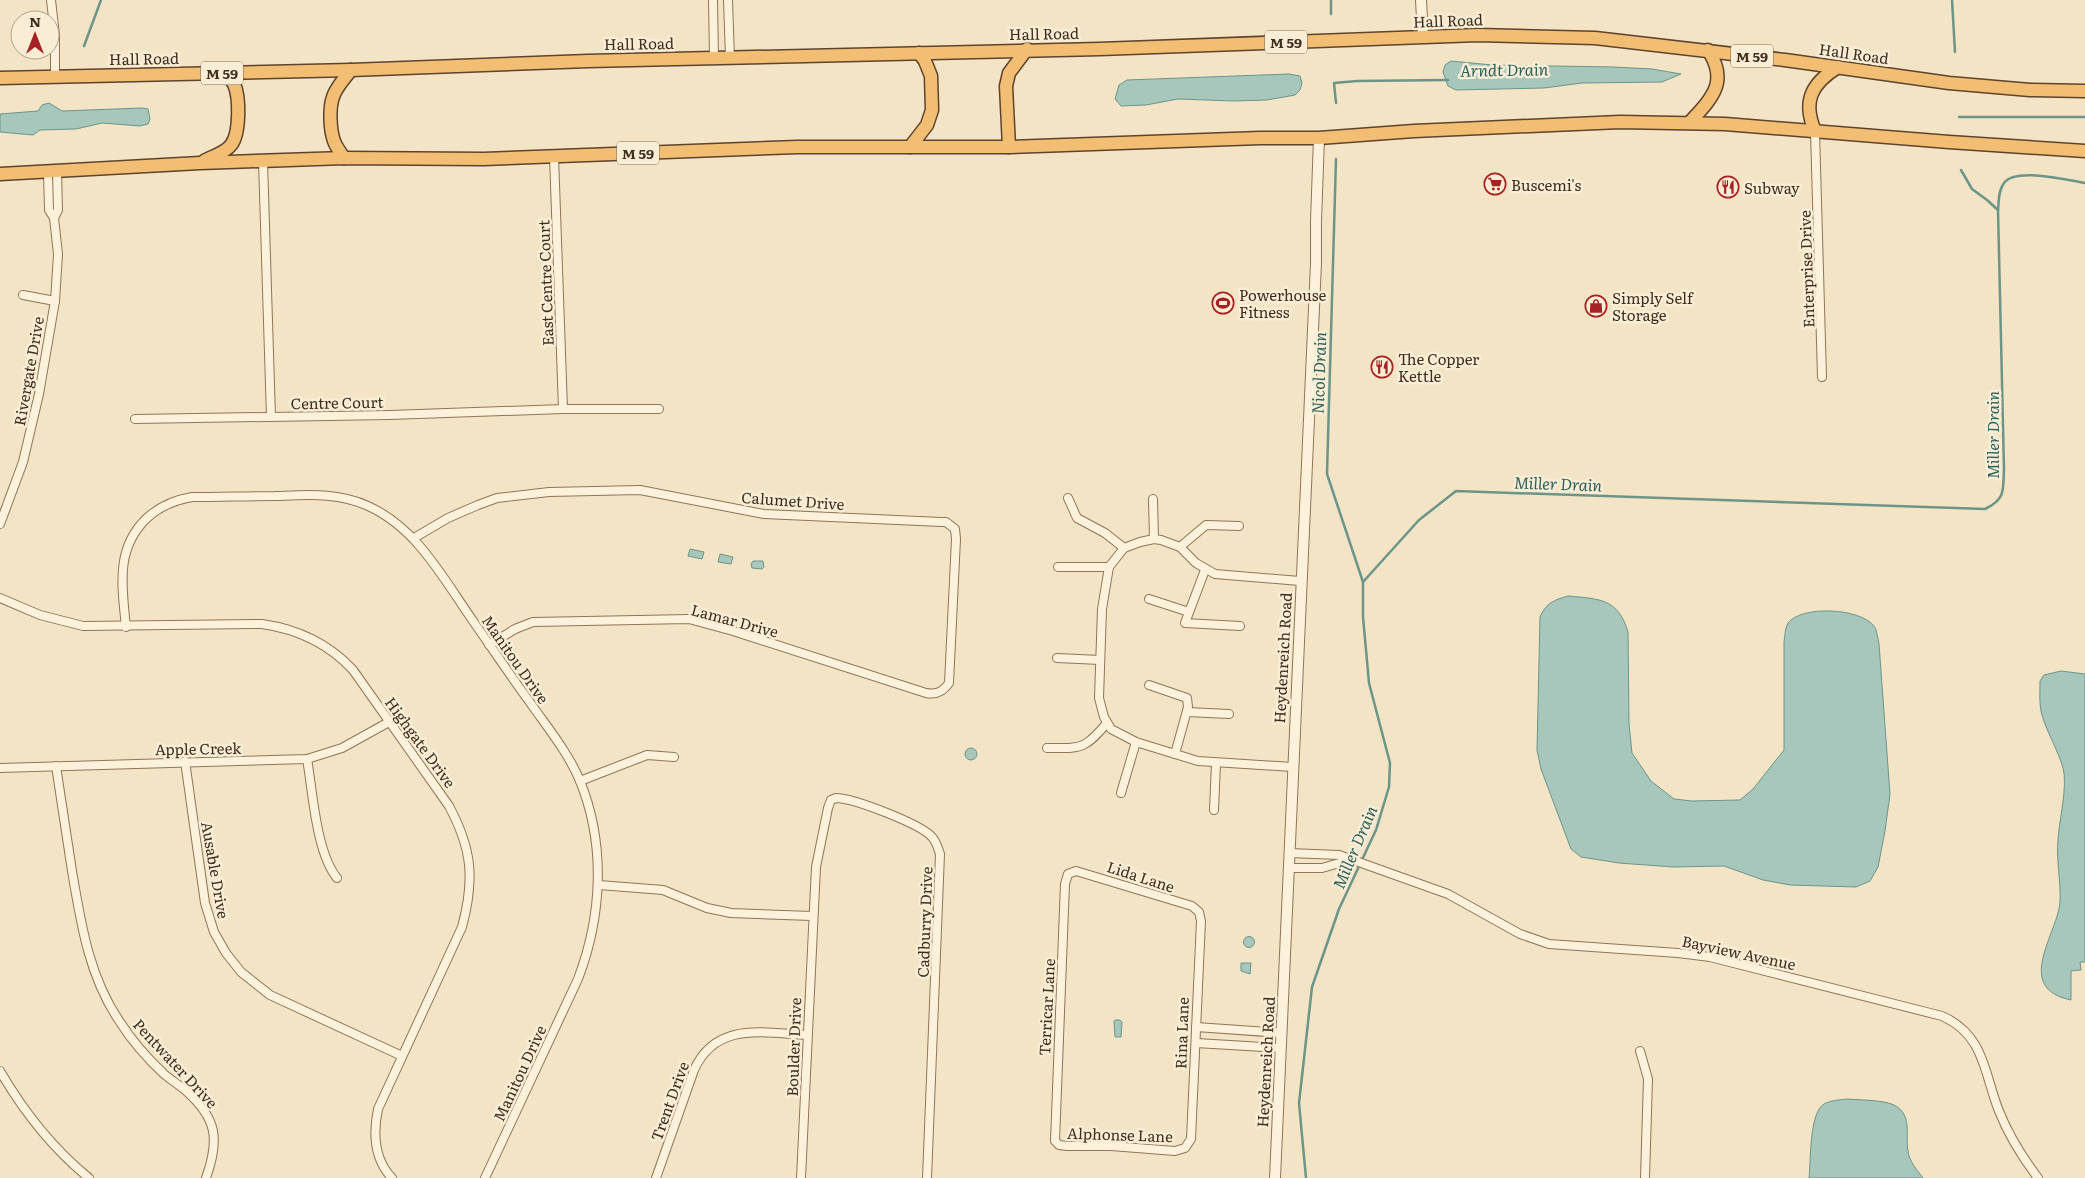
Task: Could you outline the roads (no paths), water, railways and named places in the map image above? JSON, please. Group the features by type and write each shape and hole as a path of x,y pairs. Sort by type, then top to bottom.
{"highway":[{"name":"Hall Road","path":"0,78 352,70 518,63 1027,49 1100,49 1478,35 1567,37 1708,50 1948,83 2030,90 2085,91"},
{"path":"1009,147 1006,86 1009,73 1027,49"},
{"path":"1690,122 1710,100 1717,84 1718,70 1715,60 1708,50"},
{"path":"910,147 927,125 932,110 931,76 925,61 919,53"},
{"path":"1815,131 1810,120 1811,97 1818,82 1824,75 1838,67"},
{"path":"344,158 334,142 331,105 332,97 352,70"},
{"path":"200,163 225,151 236,138 238,128 237,93 231,79 223,73"},
{"name":"M 59","path":"0,174 200,163 344,158 484,158 797,147 1009,147 1319,138 1414,131 1563,124 1690,122 2085,151"}],"street":[{"path":"51,0 55,36 55,76"},
{"path":"713,0 714,58"},
{"path":"728,0 730,58"},
{"path":"1422,0 1423,37"},
{"name":"Enterprise Drive","path":"1815,131 1822,376"},
{"name":"Heydenreich Road","path":"1275,1178 1300,581 1316,263 1319,138"},
{"name":"East Centre Court","path":"554,156 563,409"},
{"name":"Centre Court","path":"263,161 271,417 563,409 659,409"},
{"name":"Rivergate Drive","path":"0,524 29,441 40,394 55,301 58,254 54,218 49,210 52,172"},
{"path":"23,295 55,301"},
{"path":"135,418 271,417"},
{"name":"Calumet Drive","path":"414,538 448,518 488,501 518,495 557,492 640,490 754,513 946,522 955,529 956,538 949,678 948,684 942,692"},
{"name":"Manitou Drive","path":"126,627 123,563 130,538 152,513 166,504 180,499 337,496 367,505 381,512 414,538 550,730 580,781 594,831 599,885 593,932 578,980 485,1178"},
{"path":"1068,498 1073,512 1082,522 1105,533 1124,548"},
{"path":"1153,499 1154,539"},
{"path":"1180,546 1206,525 1238,526"},
{"path":"1292,767 1198,761 1136,742 1117,734 1107,723 1099,698 1102,609 1109,568 1124,548 1132,544 1154,539 1180,546 1196,563 1206,570 1226,576 1300,581"},
{"path":"1058,567 1109,568"},
{"path":"1206,570 1184,623 1240,626"},
{"name":"Highgate Drive","path":"0,598 40,615 83,626 126,627 249,624 275,626 298,633 319,643 347,664 449,806 461,828 470,862 470,897 462,927 378,1109 375,1127 376,1149 392,1178"},
{"path":"1148,599 1189,612"},
{"name":"Lamar Drive","path":"489,645 514,629 533,622 689,619 733,631 926,693 942,692"},
{"path":"1057,658 1100,660"},
{"path":"1149,685 1188,698 1187,712 1175,754"},
{"path":"1187,712 1229,714"},
{"name":"Apple Creek","path":"0,768 185,761 307,759 342,748 389,722"},
{"path":"1048,748 1075,748 1086,745 1107,723"},
{"path":"1121,793 1136,742"},
{"path":"580,781 647,754 674,757"},
{"path":"307,759 322,848 330,870 337,878"},
{"name":"Ausable Drive","path":"185,761 205,903 214,932 229,957 241,972 270,995 402,1056"},
{"path":"1214,810 1216,763"},
{"name":"Pentwater Drive","path":"56,766 82,932 93,968 110,1006 136,1044 165,1075 185,1090 208,1114 213,1124 214,1134 212,1157 206,1178"},
{"name":"Cadburry Drive","path":"812,916 816,867 831,800 836,798 852,800 917,825 933,838 940,854 940,877 927,1178"},
{"name":"Bayview Avenue","path":"1289,853 1333,854 1448,894 1508,928 1535,940 1562,945 1710,957 1918,1008 1949,1019 1961,1027 1979,1050 2002,1118 2038,1178"},
{"path":"1288,868 1322,868 1350,860"},
{"name":"Lida Lane","path":"1068,874 1071,872 1081,872 1192,906 1201,916"},
{"name":"Terricar Lane","path":"1055,1142 1065,884 1068,874"},
{"path":"599,885 663,890 707,908 732,913 812,916"},
{"name":"Boulder Drive","path":"801,1178 812,916"},
{"name":"Rina Lane","path":"1185,1148 1191,1139 1201,916"},
{"path":"1196,1027 1281,1032"},
{"name":"Trent Drive","path":"656,1178 694,1070 703,1054 711,1046 720,1039 733,1034 807,1035"},
{"path":"1196,1043 1280,1048"},
{"path":"1640,1051 1648,1079 1645,1178"},
{"path":"0,1071 26,1113 61,1153 89,1178"},
{"name":"Alphonse Lane","path":"1055,1142 1066,1146 1111,1146 1175,1151 1185,1148"}],"water":[{"path":"1451,61 1492,65 1652,69 1681,74 1662,82 1582,83 1544,88 1456,90 1448,86 1443,72 1445,65"},
{"path":"1289,74 1300,76 1302,83 1300,90 1295,95 1267,100 1178,99 1146,105 1121,106 1115,99 1119,85 1127,80"},
{"path":"49,103 62,111 142,108 148,109 150,119 148,124 140,126 102,123 76,129 40,130 33,135 0,132 0,114 38,111 42,105"},
{"path":"690,549 704,552 702,559 688,556"},
{"path":"720,554 733,557 731,564 718,562"},
{"path":"753,561 763,561 764,567 762,569 752,568 751,564"},
{"path":"1568,596 1606,602 1619,612 1628,632 1629,724 1632,753 1651,781 1674,799 1692,801 1740,800 1753,789 1784,750 1784,642 1788,623 1795,617 1805,613 1831,611 1857,615 1874,626 1879,644 1890,794 1878,867 1870,881 1856,887 1790,885 1763,880 1724,866 1673,867 1619,863 1581,857 1571,849 1541,769 1537,750 1540,617 1545,608 1551,603"},
{"path":"2061,671 2085,674 2085,962 2080,962 2081,970 2071,971 2071,1000 2054,994 2044,984 2041,972 2047,943 2058,914 2060,901 2058,848 2064,775 2061,761 2041,711 2040,681 2044,675"},
{"path":"969,748 973,748 977,754 973,760 969,760 965,756 965,752"},
{"path":"1249,936 1255,942 1249,948 1243,942"},
{"path":"1241,963 1251,963 1250,974 1241,971"},
{"path":"1114,1021 1122,1022 1121,1037 1115,1037"},
{"path":"1835,1100 1884,1102 1900,1109 1906,1119 1907,1145 1910,1158 1923,1178 1809,1178 1813,1127 1819,1109 1824,1104"}],"waterway":[{"path":"84,46 101,0"},
{"name":"Nicol Drain","path":"1331,0 1331,14"},
{"name":"Arndt Drain","path":"1952,0 1955,52"},
{"name":"Arndt Drain","path":"1336,103 1334,83 1448,80"},
{"path":"1959,117 2085,117"},
{"name":"Miller Drain","path":"1306,1178 1299,1103 1312,987 1339,909 1376,830 1389,787 1390,763 1369,683 1363,617 1363,582 1327,474 1336,159"},
{"name":"Arndt Drain","path":"1961,170 1972,189 1998,210"},
{"name":"Miller Drain","path":"1363,582 1419,520 1456,491 1985,509 2000,497 2004,483 1998,210 2001,189 2010,178 2030,175 2055,177 2085,183"}],"place":[{"name":"Buscemi's","path":"1495,184"},
{"name":"Subway","path":"1728,187"},
{"name":"Powerhouse Fitness","path":"1223,303"},
{"name":"Simply Self Storage","path":"1596,306"},
{"name":"The Copper Kettle","path":"1382,367"}]}
